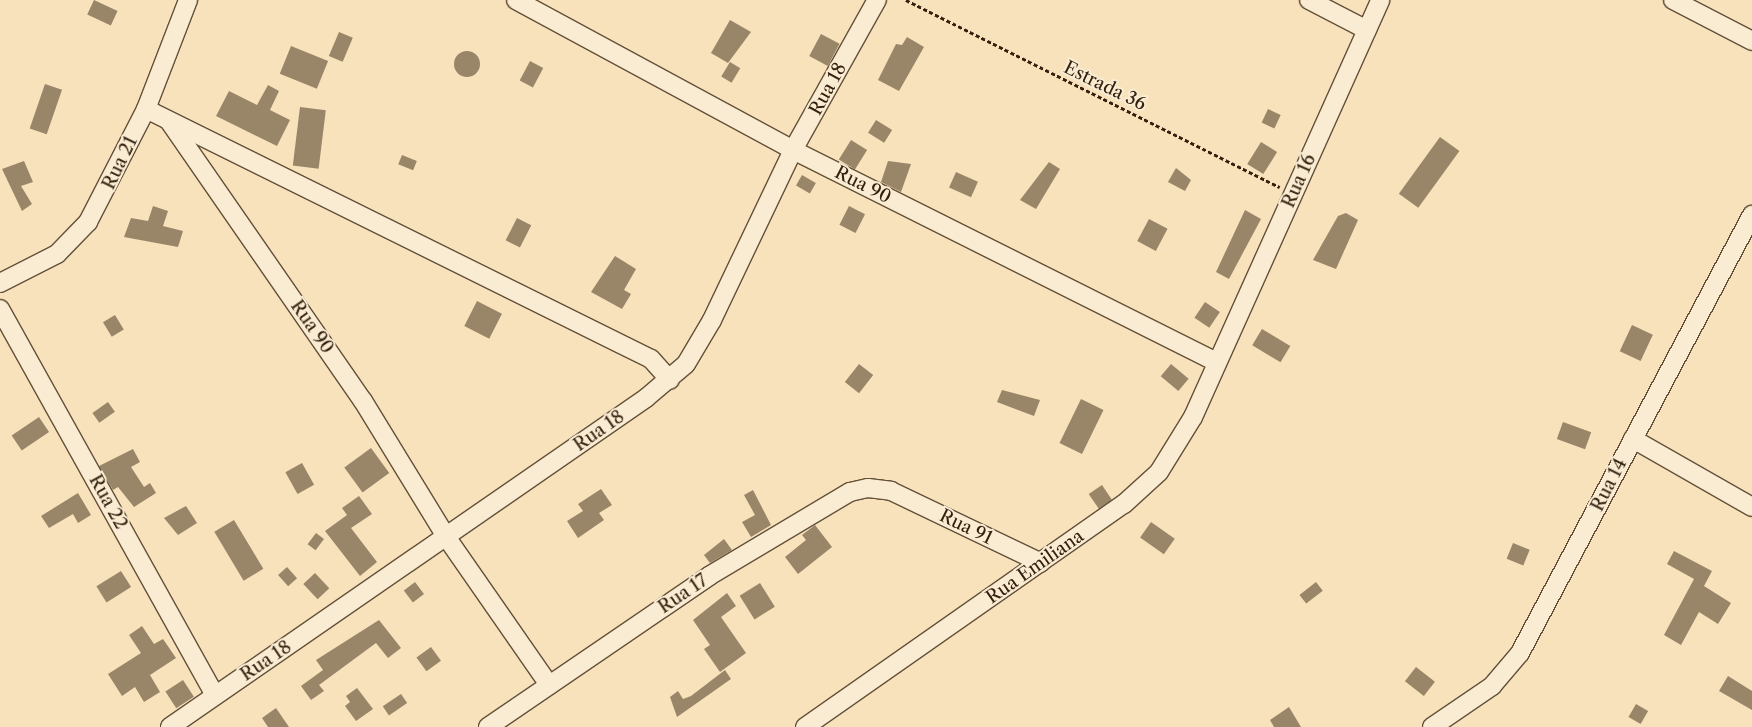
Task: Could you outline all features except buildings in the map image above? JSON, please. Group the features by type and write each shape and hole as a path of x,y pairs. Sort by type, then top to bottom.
{"street":[{"name":"Rua 21","path":"0,284 39,266 77,235 119,170 146,109 188,0"},
{"name":"Rua 90","path":"516,0 793,150 1215,361"},
{"name":"Rua 18","path":"170,727 447,538 670,380 701,341 793,150 877,0"},
{"path":"1309,0 1366,30"},
{"name":"Rua 16","path":"1215,361 1293,194 1380,0"},
{"path":"1673,0 1752,41"},
{"path":"146,109 651,359 670,380"},
{"name":"Rua 90","path":"169,121 363,401 447,538 549,685"},
{"name":"Rua 14","path":"1432,727 1492,686 1520,653 1752,215"},
{"name":"Rua 22","path":"0,309 215,695"},
{"name":"Rua Emiliana","path":"805,727 1124,504 1159,472 1193,417 1215,361"},
{"path":"1633,439 1752,507"},
{"name":"Rua 17","path":"488,727 709,576 830,502 868,488 891,491"},
{"name":"Rua 91","path":"891,491 1041,563"}],"path":[{"name":"Estrada 36","path":"906,0 1293,194"}]}
